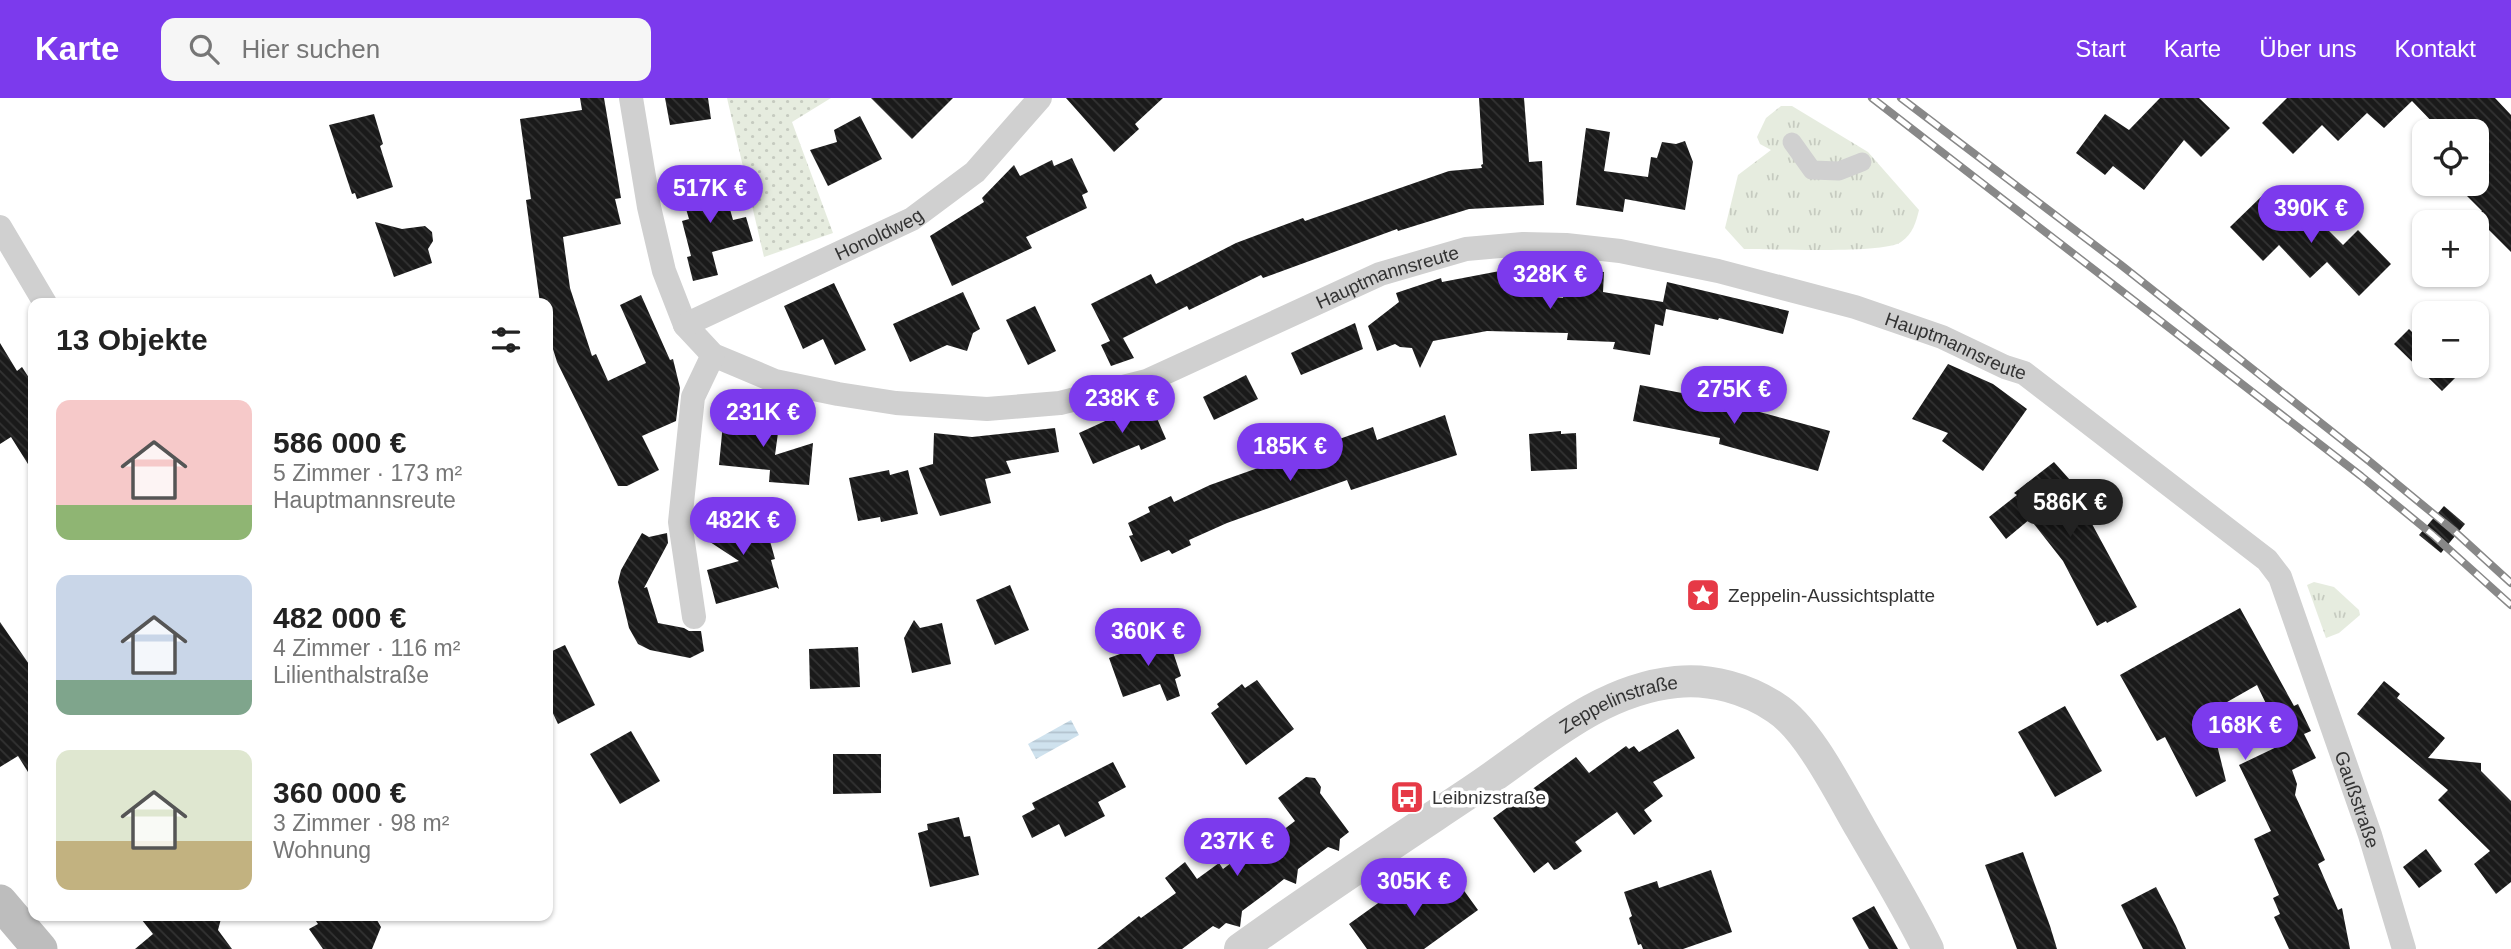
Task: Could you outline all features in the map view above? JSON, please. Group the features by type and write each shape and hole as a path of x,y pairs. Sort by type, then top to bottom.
{"main road":[{"path":"0,902 40,949"}],"street":[{"name":"Hauptmannsreute","path":"631,98 649,207 664,271 685,325 713,355 775,381 896,403 987,409 1060,403 1147,381 1380,274 1466,249 1523,244 1566,245 1659,258 1855,307 1942,337 2005,367 2024,373 2267,560 2280,577 2306,649"},
{"name":"Honoldweg","path":"685,325 912,219 975,172 1040,98"},
{"path":"1792,142 1812,170 1839,171 1862,162"},
{"path":"0,227 42,298"},
{"path":"694,617 680,522 693,397 713,355"},
{"name":"Gaußstraße","path":"2306,649 2370,835 2404,949"},
{"name":"Zeppelinstraße","path":"1256,945 1569,722 1614,699 1677,681 1714,683 1747,693 1779,709 1810,743 1928,949"}],"green space":[{"path":"727,98 831,98 792,122 833,233 764,257"},
{"path":"1781,106 1792,106 1868,152 1919,210 1913,228 1905,239 1891,246 1873,248 1744,249 1725,228 1738,175 1771,150 1760,144 1757,137 1766,118"},
{"path":"2314,582 2334,587 2359,610 2360,615 2339,633 2326,638 2307,585"}],"water":[{"path":"1071,720 1079,735 1036,759 1028,744"}],"building":[{"path":"580,98 604,98 621,198 615,199 621,224 563,237 570,288 592,356 596,354 608,381 646,363 620,305 641,295 670,360 673,359 680,388 676,421 642,436 659,470 627,486 618,486 557,362 553,349 553,298 539,298 526,200 531,199 520,119 582,110"},
{"path":"665,98 708,98 711,119 670,125"},
{"path":"871,98 953,98 912,139"},
{"path":"1066,98 1163,98 1135,124 1139,129 1114,152"},
{"path":"1479,98 1524,98 1529,162 1542,161 1544,205 1469,209 1398,231 1397,229 1263,278 1261,275 1189,310 1187,306 1123,338 1134,358 1111,366 1101,345 1110,341 1091,304 1151,274 1156,284 1236,243 1303,218 1305,221 1449,171 1482,168"},
{"path":"2160,98 2199,98 2230,128 2201,157 2184,140 2144,190 2113,166 2105,175 2076,153 2105,114 2129,130"},
{"path":"2287,98 2495,98 2511,115 2511,252 2489,230 2489,210 2481,210 2467,196 2489,196 2489,119 2429,119 2412,101 2384,128 2367,113 2338,141 2322,125 2293,154 2262,123"},
{"path":"374,114 383,144 380,146 393,187 357,199 355,193 352,194 329,125"},
{"path":"860,116 882,159 828,186 810,150 837,142 834,130"},
{"path":"1586,128 1610,132 1604,171 1648,177 1651,157 1657,158 1662,142 1676,144 1685,141 1693,162 1685,210 1625,199 1623,212 1576,205"},
{"path":"1072,158 1088,192 1082,195 1087,208 1026,237 1032,248 952,286 930,236 984,202 982,198 1014,165 1020,176 1052,160 1054,166"},
{"path":"720,174 733,220 746,217 753,241 712,252 718,275 693,281 687,257 691,256 682,221 689,219 679,185"},
{"path":"2263,195 2295,228 2311,213 2343,245 2358,230 2391,264 2359,296 2327,262 2310,278 2279,245 2263,261 2230,227"},
{"path":"375,222 402,229 425,226 432,232 433,241 428,249 432,263 394,277"},
{"path":"1505,267 1548,267 1550,297 1563,298 1567,268 1604,272 1603,292 1663,302 1667,282 1789,311 1783,334 1719,318 1718,320 1666,309 1663,326 1655,324 1650,355 1613,349 1615,342 1567,340 1568,333 1487,331 1433,341 1420,368 1412,348 1395,344 1377,351 1368,326 1399,302 1396,293 1441,278 1442,282 1505,270"},
{"path":"834,283 866,350 835,365 823,339 803,349 784,306"},
{"path":"963,292 980,329 973,333 967,351 947,345 910,362 893,324"},
{"path":"1035,306 1056,351 1028,365 1006,320"},
{"path":"1355,323 1363,349 1301,375 1291,353"},
{"path":"2409,329 2412,332 2412,362 2394,344"},
{"path":"0,343 17,371 22,367 28,376 28,464 11,437 0,444"},
{"path":"1948,364 1993,384 2027,409 1983,471 1942,441 1948,433 1912,419"},
{"path":"1246,375 1258,399 1214,420 1203,397"},
{"path":"2429,378 2455,378 2442,391"},
{"path":"1640,385 1708,398 1830,431 1818,471 1719,444 1720,438 1633,421"},
{"path":"1152,407 1166,439 1141,450 1139,445 1093,464 1079,433 1114,417 1117,423"},
{"path":"724,413 780,418 775,455 813,443 809,485 769,482 770,470 719,465"},
{"path":"1445,415 1457,455 1351,490 1347,480 1227,523 1189,540 1191,545 1172,554 1169,550 1141,562 1129,536 1133,535 1128,523 1150,512 1148,507 1171,496 1174,502 1210,485 1373,427 1377,440"},
{"path":"1055,428 1059,452 1006,461 1011,473 985,479 991,503 940,516 919,468 933,464 934,433 972,437"},
{"path":"1561,431 1561,434 1576,433 1577,469 1531,471 1529,434"},
{"path":"2054,462 2102,516 2092,524 2137,607 2097,626 2063,561 2030,519 2006,539 1989,517 2017,495 2014,493"},
{"path":"889,470 890,475 908,470 918,514 881,522 880,517 858,521 849,478"},
{"path":"2444,506 2465,524 2441,553 2419,535"},
{"path":"761,509 775,559 771,560 779,589 776,587 716,604 707,570 739,561 710,542 712,522"},
{"path":"642,533 649,537 667,533 668,543 644,588 647,587 658,623 689,631 701,631 704,651 690,658 650,650 638,644 629,628 618,582 621,570"},
{"path":"1010,585 1029,630 995,645 976,600"},
{"path":"2240,608 2294,706 2298,704 2311,731 2304,734 2316,758 2292,770 2297,784 2295,795 2325,860 2318,864 2338,910 2342,908 2350,949 2289,949 2274,917 2280,914 2273,898 2279,895 2254,839 2271,831 2239,765 2285,743 2257,685 2192,722 2216,741 2226,781 2196,797 2165,737 2157,741 2120,675"},
{"path":"914,620 920,628 942,623 951,664 912,673 904,638"},
{"path":"0,622 28,663 28,772 18,756 0,767"},
{"path":"1161,633 1163,638 1168,637 1181,676 1175,679 1180,696 1167,701 1160,684 1123,697 1109,658 1142,646 1139,640"},
{"path":"565,645 595,705 558,724 553,714 553,651"},
{"path":"858,647 860,687 810,689 809,649"},
{"path":"1257,680 1294,729 1246,765 1211,713 1219,707 1217,704 1242,684 1245,688"},
{"path":"2384,681 2400,694 2397,698 2445,738 2428,758 2481,763 2481,771 2511,801 2511,882 2496,894 2474,864 2490,851 2438,800 2448,790 2357,714"},
{"path":"2065,706 2102,771 2055,797 2018,732"},
{"path":"1678,729 1695,758 1653,782 1663,796 1644,810 1652,821 1634,835 1617,812 1575,842 1582,851 1557,869 1554,870 1548,862 1534,873 1493,818 1576,757 1589,773 1626,746 1629,749 1634,746 1639,752"},
{"path":"631,731 660,781 620,804 590,754"},
{"path":"833,754 881,754 881,793 833,794"},
{"path":"1113,762 1126,787 1098,802 1105,816 1065,837 1059,824 1032,838 1022,816 1035,809 1032,803"},
{"path":"1306,777 1315,778 1321,787 1320,793 1349,832 1340,839 1339,851 1328,847 1298,869 1296,884 1284,879 1242,911 1240,927 1226,923 1219,929 1213,926 1182,949 1097,949 1139,916 1141,918 1176,893 1165,878 1185,862 1197,879 1219,863 1223,869 1258,843 1261,847 1295,821 1278,798"},
{"path":"959,817 964,837 970,836 979,875 930,887 918,833 928,830 927,824"},
{"path":"2426,849 2442,871 2419,888 2403,867"},
{"path":"2023,852 2057,949 2017,949 1985,865"},
{"path":"1711,870 1732,932 1683,949 1643,949 1641,944 1638,945 1624,892 1657,881 1659,888"},
{"path":"1452,874 1478,910 1424,949 1367,949 1349,924 1395,891 1404,904 1408,901 1410,904"},
{"path":"2156,887 2186,949 2143,949 2121,905"},
{"path":"1874,906 1898,949 1869,949 1852,918"},
{"path":"143,921 220,921 218,930 232,949 135,949 153,934"},
{"path":"316,921 378,921 381,927 372,949 323,949 309,929 318,924"}],"railway":[{"path":"1872,98 2361,476 2433,535 2511,605"},
{"path":"1901,98 2121,265 2369,461 2453,530 2511,583"}],"place":[{"name":"Zeppelin-Aussichtsplatte","path":"1703,595"},
{"name":"Leibnizstraße","path":"1407,797"}]}
